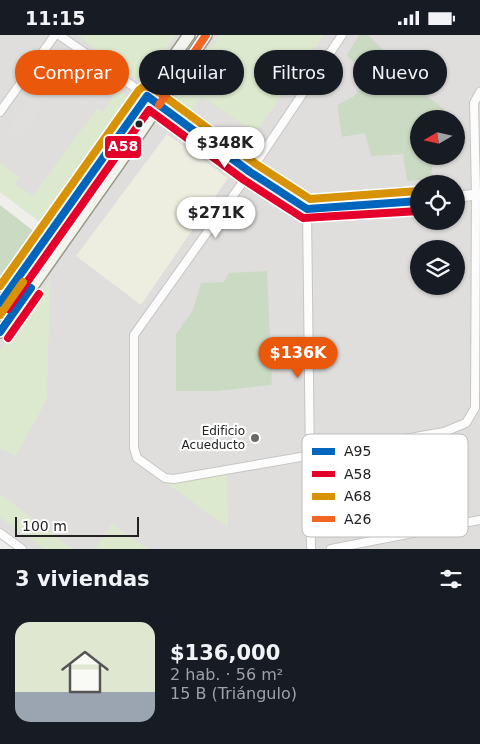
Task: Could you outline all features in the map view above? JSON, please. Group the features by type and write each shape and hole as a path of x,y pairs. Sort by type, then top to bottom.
{"main road":[{"path":"0,303 190,35"},
{"path":"0,332 206,35"}],"street":[{"path":"0,112 55,35"},
{"path":"59,35 147,96 250,172 307,209 410,202"},
{"path":"302,457 174,479 165,478 137,459 134,449 134,335 250,172 342,35"},
{"path":"432,434 444,432 466,423 475,408 478,194 474,103 480,92"},
{"path":"465,196 478,194"},
{"path":"307,209 311,434"},
{"path":"0,533 22,549"},
{"path":"331,549 393,537"}],"shaded area":[{"path":"0,35 185,35 174,50 139,50 140,95 44,225 0,192"},
{"path":"206,35 480,35 480,549 22,549 0,533 0,332 164,95 244,95 244,50 196,50"},
{"path":"33,95 51,95 20,139 7,130"},
{"path":"83,95 100,95 94,103"},
{"path":"201,97 255,133 246,146 191,111"},
{"path":"167,134 228,178 141,305 76,256"}],"green space":[{"path":"77,35 176,35 165,50 139,50 139,82 129,74 129,50 97,50"},
{"path":"219,35 324,35 313,50 254,50 254,95 282,95 255,133 202,97 191,111 175,99 178,95 244,95 244,50 209,50"},
{"path":"359,35 368,35 383,50 353,50 353,61 347,55"},
{"path":"114,95 126,95 132,100 44,225 0,192 0,163 19,176 15,184 33,196 97,108 103,112"},
{"path":"355,95 425,95 445,110 410,110 410,165 432,165 431,175 410,175 410,181 407,181 403,154 371,156 365,133 342,137 337,105"},
{"path":"142,111 144,112 115,154 108,172 0,324 0,313"},
{"path":"0,205 40,236 0,295"},
{"path":"267,271 272,385 216,391 176,391 176,334 193,310 201,283 224,282 229,273"},
{"path":"50,280 47,399 16,456 0,449 0,350"},
{"path":"227,474 228,527 166,483"},
{"path":"0,494 73,549 44,549 0,517"},
{"path":"112,524 148,549 95,549"}],"transit line":[{"name":"A26","path":"159,105 206,35"},
{"name":"A68","path":"0,286 139,90 144,86 153,88 256,164 310,199 410,192"},
{"name":"A95","path":"0,303 147,96 250,172 307,209 410,202"},
{"name":"A58","path":"8,309 149,110 244,180 303,218 410,212"},
{"name":"A68","path":"0,315 23,282"},
{"name":"A95","path":"0,332 31,288"},
{"name":"A58","path":"8,338 39,294"}],"place":[{"name":"Edificio Acueducto","path":"255,438"}]}
